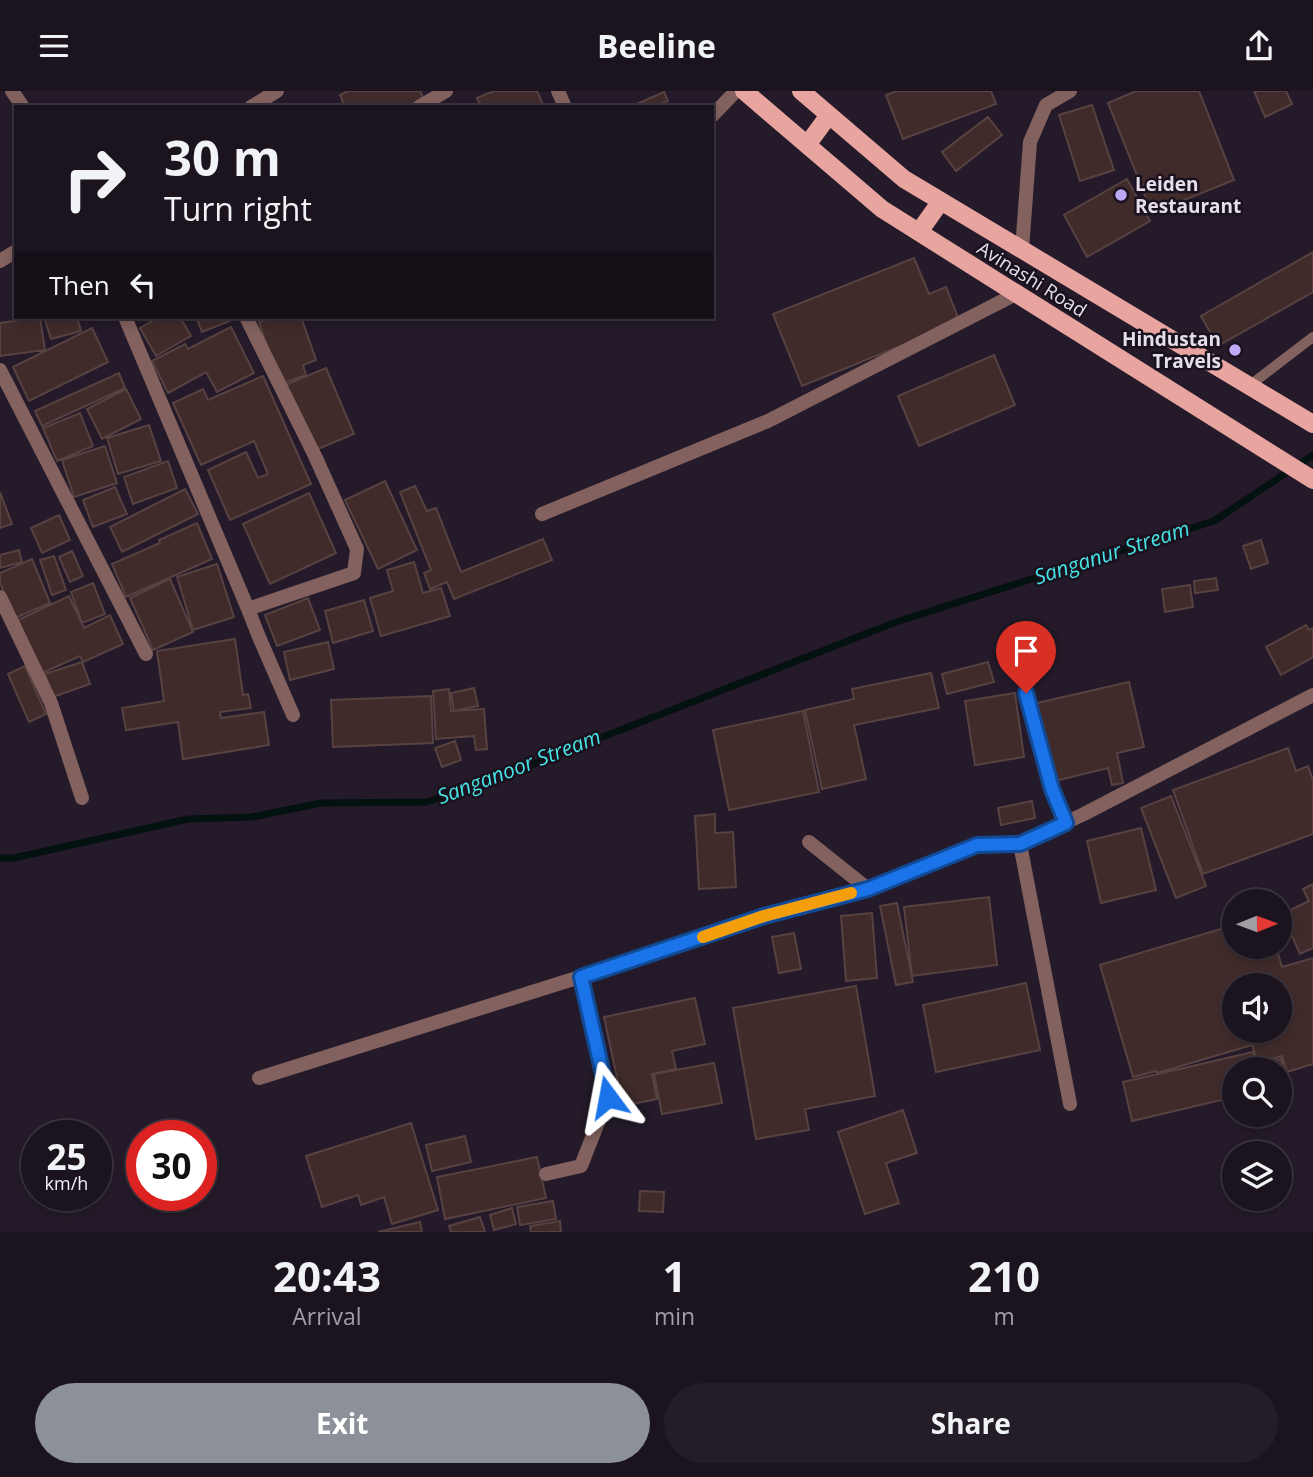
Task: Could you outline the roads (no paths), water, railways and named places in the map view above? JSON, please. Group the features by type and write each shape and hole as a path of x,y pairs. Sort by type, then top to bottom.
{"main road":[{"name":"Avinashi Road","path":"744,91 882,209 1313,480"},
{"name":"Avinashi Road","path":"801,91 904,179 1311,423"},
{"path":"807,145 829,115"},
{"path":"919,232 941,201"}],"street":[{"path":"254,105 277,91"},
{"path":"422,105 446,91"},
{"path":"714,114 736,91"},
{"path":"1022,249 1030,142 1045,105 1070,91"},
{"path":"542,514 768,421 1016,293"},
{"path":"126,319 293,715"},
{"path":"247,319 315,456 357,549 354,573 248,609"},
{"path":"0,370 146,654"},
{"path":"0,597 51,703 82,797"},
{"path":"1026,693 1052,789 1066,823"},
{"path":"258,1079 764,916 868,889 977,845 1020,844 1066,823 1313,695"},
{"path":"809,842 868,889"},
{"path":"1020,844 1070,1104"},
{"path":"546,1174 581,1166 608,1097 581,977"}],"lane":[{"path":"1249,386 1313,337"}],"waterway":[{"name":"Sanganoor Stream","path":"0,858 14,858 188,819 252,817 321,803 427,802 516,771 896,622 1214,521 1313,455"}],"place":[{"name":"Leiden Restaurant","path":"1121,195"},
{"name":"Hindustan Travels","path":"1235,350"}],"water label":[{"name":"Sanganur Stream","path":"1112,553"}]}
